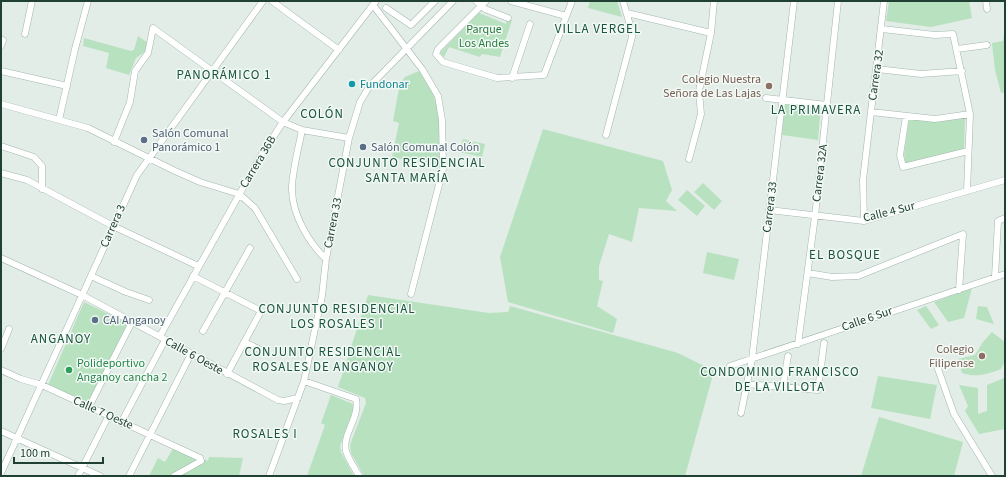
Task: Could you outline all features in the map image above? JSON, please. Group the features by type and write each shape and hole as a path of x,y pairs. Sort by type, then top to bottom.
{"street":[{"path":"25,34 32,1"},
{"path":"59,120 75,49 88,1"},
{"name":"Carrera 3","path":"1,473 19,437 137,175 148,158 213,72 262,1"},
{"path":"272,1 339,50"},
{"path":"386,8 411,25 435,1"},
{"name":"Carrera 33","path":"272,475 304,381 322,296 326,259 349,138 360,102 369,87 453,1"},
{"path":"476,1 508,18"},
{"path":"511,1 566,16"},
{"path":"484,4 438,49 436,54 443,62 497,78 512,78 544,75 572,1"},
{"path":"606,135 630,48 632,32 623,1"},
{"path":"689,159 701,114 699,91 711,33 714,1"},
{"name":"Carrera 33","path":"741,413 752,359 794,1"},
{"name":"Carrera 32A","path":"798,344 808,273 838,1"},
{"name":"Carrera 32","path":"864,221 863,180 870,112 882,29 884,1"},
{"path":"986,1 987,9"},
{"path":"374,3 422,69 438,96 442,120 443,169 411,294"},
{"name":"Carrera 36B","path":"121,423 198,266 248,176 283,122 374,3"},
{"path":"627,13 711,33"},
{"path":"512,78 530,24"},
{"path":"114,142 130,102 135,71 148,53 152,28 283,122 302,130 349,138"},
{"path":"882,29 935,35 953,34 970,114 967,192"},
{"path":"957,49 987,45"},
{"path":"877,69 921,74 962,71"},
{"path":"1,71 67,86"},
{"path":"766,98 827,105"},
{"path":"1,104 88,128 114,142 200,182 239,194 255,208 297,280"},
{"path":"870,112 935,119 970,114"},
{"path":"906,116 900,154 903,167 906,168 968,151"},
{"path":"302,130 292,191 296,211 308,237 315,248 326,259"},
{"path":"1,146 34,157 42,166 42,189"},
{"path":"1,173 27,180 113,226 198,266"},
{"name":"Calle 4 Sur","path":"769,210 864,221 1005,180"},
{"path":"995,277 998,221 1005,218"},
{"path":"808,273 832,277 858,276 963,234 958,290"},
{"path":"203,331 250,248"},
{"name":"Calle 6 Oeste","path":"3,259 82,295 278,400 284,401 298,398"},
{"name":"Calle 6 Sur","path":"730,366 798,344 854,323 1005,274"},
{"path":"91,276 126,292 149,300"},
{"path":"193,276 261,310 227,374"},
{"path":"90,407 132,322"},
{"path":"1,349 9,329"},
{"path":"244,342 263,351"},
{"path":"746,384 818,390 824,343"},
{"path":"129,476 191,354"},
{"path":"783,386 788,356"},
{"path":"938,369 954,414 992,476"},
{"name":"Calle 7 Oeste","path":"1,370 42,386 90,407 121,423 151,434 198,456 201,461 174,476"},
{"path":"304,381 356,399 358,408 346,443 346,451 359,476"},
{"path":"78,476 108,416"},
{"path":"1,431 19,437 100,476"}],"green space":[{"path":"590,1 617,1 622,17 588,8"},
{"path":"889,1 969,1 972,18 931,27 886,21"},
{"name":"Parque Los Andes","path":"479,13 506,24 507,19 512,20 500,57 482,54 480,57 449,47 444,57 440,53"},
{"path":"1004,35 1005,92 1001,93 995,70 992,43 1003,41"},
{"path":"138,36 148,43 146,51 136,58 129,75 106,68 109,53 83,46 84,38 131,51 134,50"},
{"path":"419,71 427,82 437,105 440,128 441,167 392,157 399,123 393,121 400,83 405,77"},
{"path":"785,101 821,106 818,140 782,135"},
{"path":"965,118 964,151 906,167 904,154 909,119 936,122"},
{"path":"543,129 663,161 672,190 666,201 677,211 639,208 632,242 609,234 599,266 599,280 603,281 597,306 617,319 613,333 508,302 500,257"},
{"path":"463,139 485,144 482,157 459,152"},
{"path":"703,183 722,201 714,210 694,192"},
{"path":"687,190 705,206 697,216 678,200"},
{"path":"707,252 739,259 734,280 703,273"},
{"path":"972,288 964,318 948,322 934,302"},
{"path":"368,295 489,313 508,312 510,306 678,353 714,371 685,476 364,476 351,453 350,445 366,403 365,398 338,387"},
{"path":"84,302 123,321 128,327 89,403 48,385"},
{"path":"926,306 939,325 931,329 917,310"},
{"path":"978,306 987,307 994,324 976,319"},
{"path":"992,332 1005,342 1005,361 1001,369 986,374 977,375 962,373 958,359 975,355 983,342"},
{"path":"878,376 937,385 930,419 871,408"},
{"path":"1004,378 1005,429 979,434 965,411 968,406 959,385 978,388 978,414 987,411 987,385"},
{"path":"331,395 353,404 354,408 340,446 341,452 354,476 307,476 325,425 321,423"},
{"path":"879,417 963,442 954,476 861,476"},
{"path":"174,447 208,461 209,457 243,458 239,476 149,476 158,458 165,462"}],"place":[{"name":"Fundonar","path":"352,84"},
{"name":"Colegio Nuestra Señora de Las Lajas","path":"769,86"},
{"name":"Salón Comunal Panorámico 1","path":"144,140"},
{"name":"Salón Comunal Colón","path":"363,147"},
{"name":"CAI Anganoy","path":"95,320"},
{"name":"Colegio Filipense","path":"982,356"},
{"name":"Polideportivo Anganoy cancha 2","path":"69,370"}],"district":[{"name":"VILLA VERGEL","path":"598,29"},
{"name":"PANORÁMICO 1","path":"224,75"},
{"name":"LA PRIMAVERA","path":"816,110"},
{"name":"COLÓN","path":"322,114"},
{"name":"CONJUNTO RESIDENCIAL SANTA MARÍA","path":"407,170"},
{"name":"EL BOSQUE","path":"845,255"},
{"name":"CONJUNTO RESIDENCIAL LOS ROSALES I","path":"337,316"},
{"name":"ANGANOY","path":"61,339"},
{"name":"CONJUNTO RESIDENCIAL ROSALES DE ANGANOY","path":"323,360"},
{"name":"CONDOMINIO FRANCISCO DE LA VILLOTA","path":"780,380"},
{"name":"ROSALES I","path":"265,434"}]}
